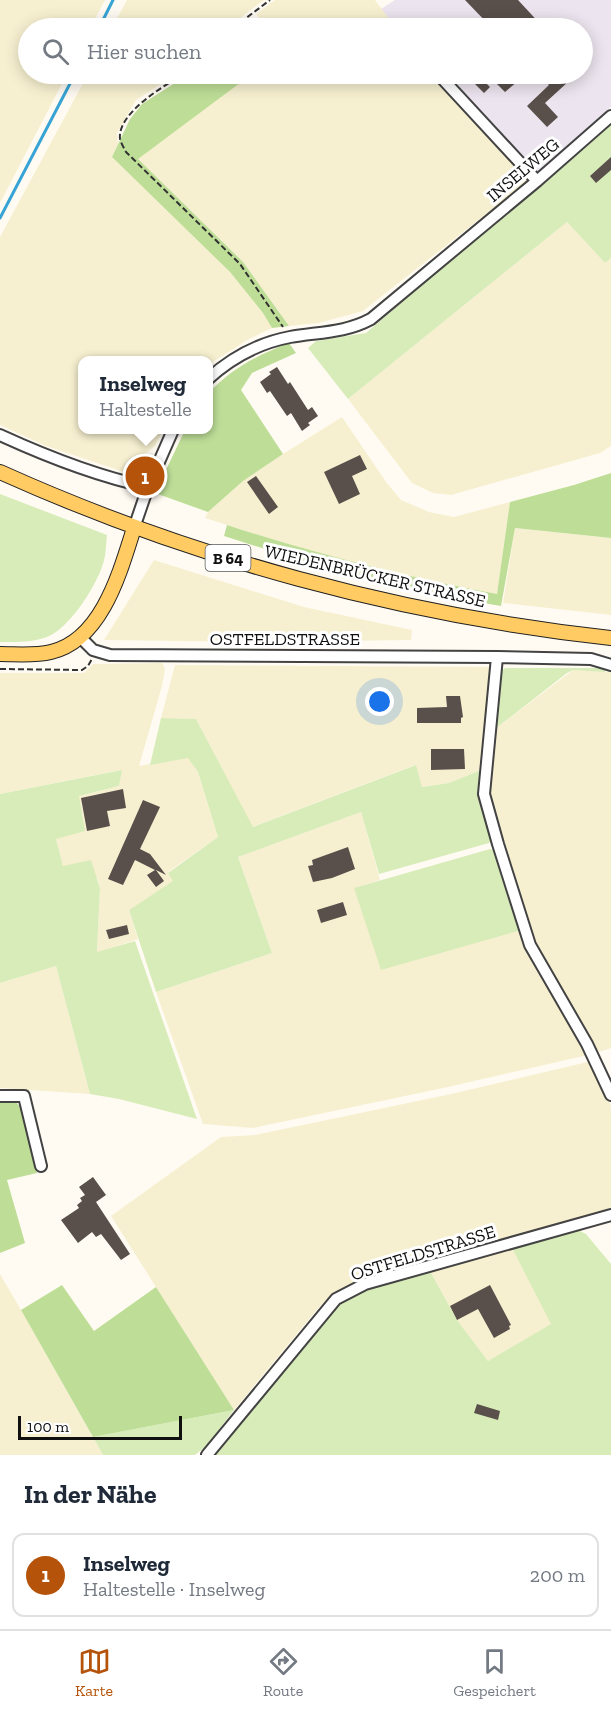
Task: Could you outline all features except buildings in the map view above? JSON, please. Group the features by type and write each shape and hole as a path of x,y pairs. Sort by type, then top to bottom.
{"main road":[{"name":"WIEDENBRÜCKER STRASSE","path":"1,473 135,528 322,585 506,624 611,638"},
{"path":"0,654 51,652 80,637 93,624 104,605 135,528"}],"street":[{"path":"447,84 537,181"},
{"name":"INSELWEG","path":"213,375 250,351 291,337 346,330 371,318 537,181 611,116"},
{"path":"135,528 148,487 171,434"},
{"path":"0,435 44,455 108,478 148,487"},
{"path":"80,637 97,652"},
{"name":"OSTFELDSTRASSE","path":"97,652 110,655 591,659 611,664"},
{"path":"498,657 484,794 507,877 530,945 587,1044 611,1095"},
{"path":"0,1096 24,1096 41,1166"},
{"name":"OSTFELDSTRASSE","path":"207,1455 336,1299 364,1284 611,1215"}],"path":[{"path":"246,18 270,0"},
{"path":"169,84 141,103 127,119 121,131 120,140 126,152 240,264 291,337"},
{"path":"0,669 82,669 88,666 97,652"}],"shaded area":[{"path":"0,0 105,0 95,18 18,18 18,84 62,84 0,203"},
{"path":"127,0 264,0 240,18 117,18"},
{"path":"275,0 375,0 388,18 259,18 256,14"},
{"path":"395,0 611,0 611,107 529,180 439,84 593,84 593,18 388,18 381,9"},
{"path":"83,84 161,84 136,100 117,133 118,144 112,157 230,272 263,313 272,328 249,339 213,362 213,356 78,356 78,434 161,434 155,446 141,457 134,470 127,473 46,446 0,425 0,237"},
{"path":"238,84 439,84 529,180 363,311 319,323 289,326 243,262 137,159"},
{"path":"567,222 605,263 611,258 611,446 600,453 451,495 433,493 412,483 348,399"},
{"path":"342,417 401,500 429,512 454,517 510,502 497,595 312,552 205,518 208,512 243,481"},
{"path":"515,528 611,538 611,615 503,603"},
{"path":"154,560 304,607 412,630 411,640 260,642 104,640"},
{"path":"162,663 165,669 162,686 139,766 188,757 198,772 218,837 168,872 174,881 129,910 138,939 97,953 100,888 98,879 63,867 56,839 79,796 119,786 121,770 0,794 0,673 84,673 93,664"},
{"path":"175,665 492,667 481,770 449,783 422,787 415,765 252,827 196,719 161,718"},
{"path":"573,670 611,672 611,1048 599,1052 534,944 488,794 495,729"},
{"path":"361,812 380,880 355,888 521,930 530,958 588,1055 253,1128 203,1124 156,992 272,953 238,857"},
{"path":"56,966 90,1094 0,1088 0,983"},
{"path":"592,1061 611,1106 611,1209 363,1280 338,1291 320,1306 234,1410 111,1216 221,1137 255,1135 451,1094"},
{"path":"512,1248 552,1324 488,1361 457,1320 430,1271"},
{"path":"0,1274 21,1310 103,1455 0,1455"}],"green space":[{"path":"173,84 239,84 138,159 243,262 289,326 272,328 263,313 230,272 112,157 130,119 142,104"},
{"path":"611,122 611,258 605,263 567,222 348,399 308,348 316,341 366,333"},
{"path":"289,343 296,353 252,373 241,390 283,454 243,481 208,512 155,493 183,434 213,434 213,389 245,364"},
{"path":"611,473 611,538 515,528 501,606 425,593 309,563 224,536 227,525 361,564 497,594 510,502"},
{"path":"0,494 107,535 103,564 95,583 75,614 51,635 26,642 0,642"},
{"path":"505,668 605,668 605,672 573,670 567,673 495,729 501,671"},
{"path":"161,718 196,719 253,827 416,765 422,787 449,783 481,770 493,838 489,843 379,874 361,812 238,857 272,953 156,992 129,910 173,881 168,873 218,837 198,772 188,758 150,765"},
{"path":"122,770 119,786 79,796 85,831 56,839 63,866 91,860 100,888 97,952 135,941 197,1119 90,1094 56,966 0,983 0,794"},
{"path":"490,849 496,851 521,930 381,970 354,888"},
{"path":"0,1100 14,1100 23,1110 37,1173 7,1180 25,1243 0,1253"},
{"path":"578,1230 586,1234 611,1264 611,1455 212,1455 226,1442 325,1318 343,1300 366,1289 430,1271 457,1320 488,1361 551,1324 512,1248"},
{"path":"62,1285 94,1331 156,1287 234,1410 93,1437 21,1310"},
{"path":"234,1410 206,1446 195,1455 103,1455 93,1437"}],"waterway":[{"path":"104,18 113,0"},
{"path":"0,218 70,84"}],"place":[{"name":"Inselweg","path":"145,476"}]}
